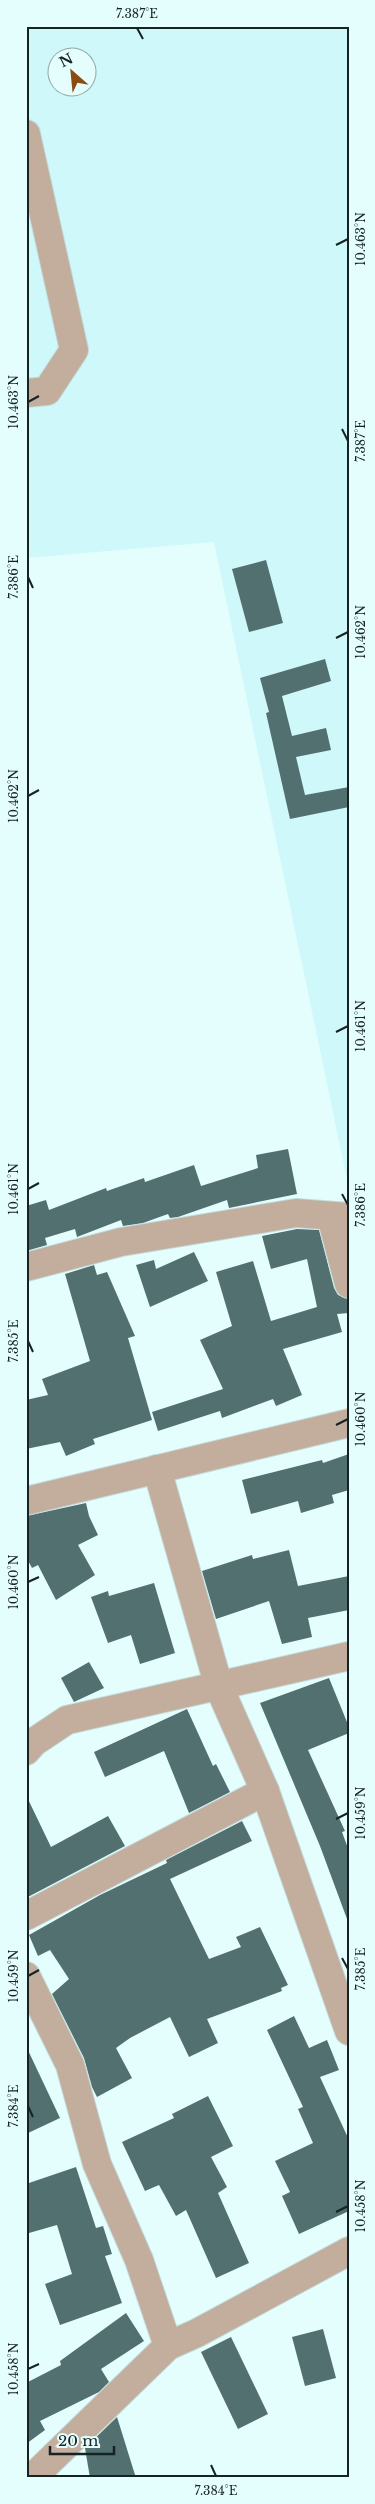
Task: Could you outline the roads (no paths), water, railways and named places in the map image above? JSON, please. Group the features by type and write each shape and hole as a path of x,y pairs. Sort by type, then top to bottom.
{"street":[{"path":"26,134 74,350 47,390 26,393"},
{"path":"26,1267 121,1242 296,1213 340,1217 349,1284"},
{"path":"26,1501 349,1423"},
{"path":"158,1469 191,1594 219,1687 265,1791 349,2031"},
{"path":"26,1751 34,1742 67,1720 349,1656"},
{"path":"26,1916 265,1791"},
{"path":"26,1976 70,2065 97,2164 139,2260 168,2346"},
{"path":"32,2478 168,2346 197,2334 349,2251"}]}
